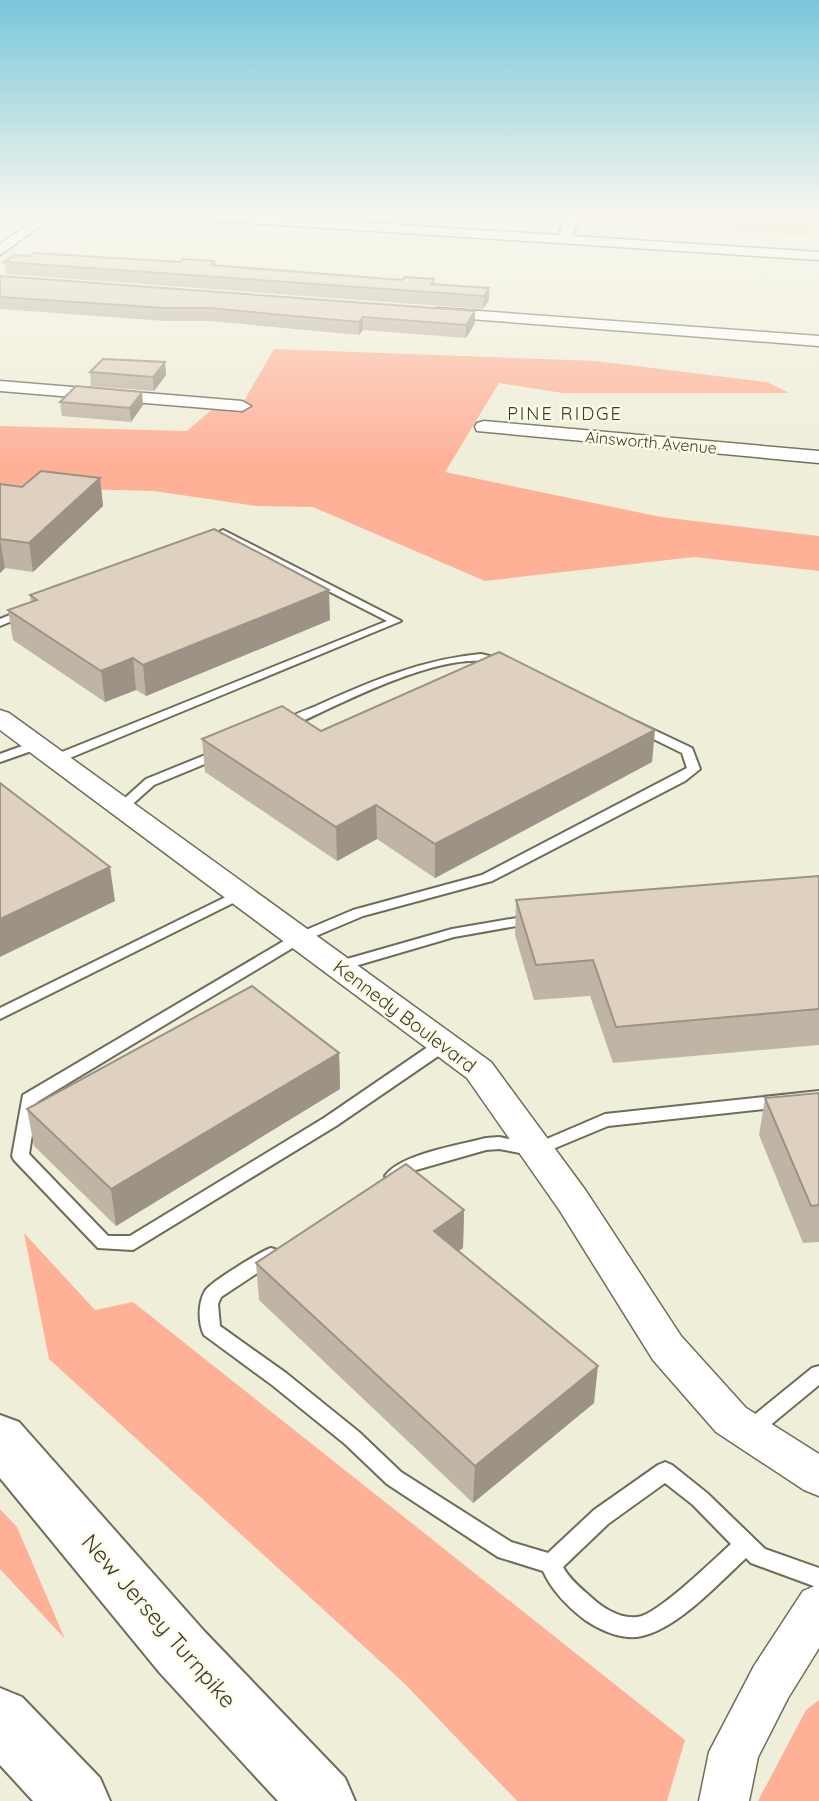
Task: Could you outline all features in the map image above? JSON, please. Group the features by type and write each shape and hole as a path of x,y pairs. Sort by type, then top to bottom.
{"highway":[{"name":"New Jersey Turnpike","path":"0,1438 182,1651 322,1801"},
{"path":"0,1719 77,1801"}],"street":[{"path":"419,312 819,341"},
{"path":"0,386 242,406"},
{"name":"Ainsworth Avenue","path":"484,427 819,457"},
{"name":"Kennedy Boulevard","path":"0,718 479,1070 573,1201 667,1348 731,1420 819,1477"},
{"path":"724,1801 734,1752 771,1682 819,1606"},
{"path":"771,1682 819,1643"}],"lane":[{"path":"0,758 46,752 396,621 223,533 198,543"},
{"path":"0,624 33,608"},
{"path":"276,729 372,686 462,657 498,660 509,666"},
{"path":"444,1044 330,1122 133,1243 104,1243 20,1156 29,1099 299,938 358,913 487,878 694,769 688,751 628,722"},
{"path":"121,807 150,782 228,750"},
{"path":"0,1014 240,894"},
{"path":"338,966 452,933 545,918"},
{"path":"376,1187 410,1165 460,1150 499,1143 536,1150 605,1119 819,1097"},
{"path":"283,1248 213,1293 209,1304 211,1331 352,1438 394,1478 505,1550 551,1564"},
{"path":"749,1431 814,1385"},
{"path":"551,1564 601,1517 664,1471 747,1543 758,1556 819,1578"},
{"path":"551,1564 553,1576 599,1619 629,1627 645,1626 689,1594 747,1543"}],"shaded area":[{"path":"274,349 596,361 767,382 789,393 563,393 499,383 445,472 661,517 819,536 819,571 694,557 485,581 313,507 256,506 154,491 0,487 0,426 187,431 217,405 241,406"},
{"path":"24,1233 95,1310 133,1302 685,1740 667,1801 517,1801 405,1684 49,1359"},
{"path":"0,1509 17,1527 65,1639 0,1569"},
{"path":"819,1700 819,1801 758,1801 806,1710"}],"building":[{"path":"1,297 286,297 475,311 466,325 363,317 359,322 209,308 165,308"},
{"path":"103,359 165,362 153,377 90,372"},
{"path":"76,386 142,392 130,408 60,402"},
{"path":"41,471 100,478 29,543 0,539 0,484 22,487"},
{"path":"214,529 329,590 143,665 133,658 101,671 8,610 37,600 30,595"},
{"path":"499,652 655,730 435,844 376,805 336,827 202,739 282,706 321,731"},
{"path":"0,783 110,867 0,919"},
{"path":"819,876 819,1009 616,1027 593,960 536,965 516,900"},
{"path":"252,986 339,1053 111,1189 27,1109"},
{"path":"819,1093 819,1205 811,1206 765,1098"},
{"path":"406,1164 464,1210 434,1231 598,1366 475,1466 256,1263"}],"district":[{"name":"PINE RIDGE","path":"565,414"}]}
